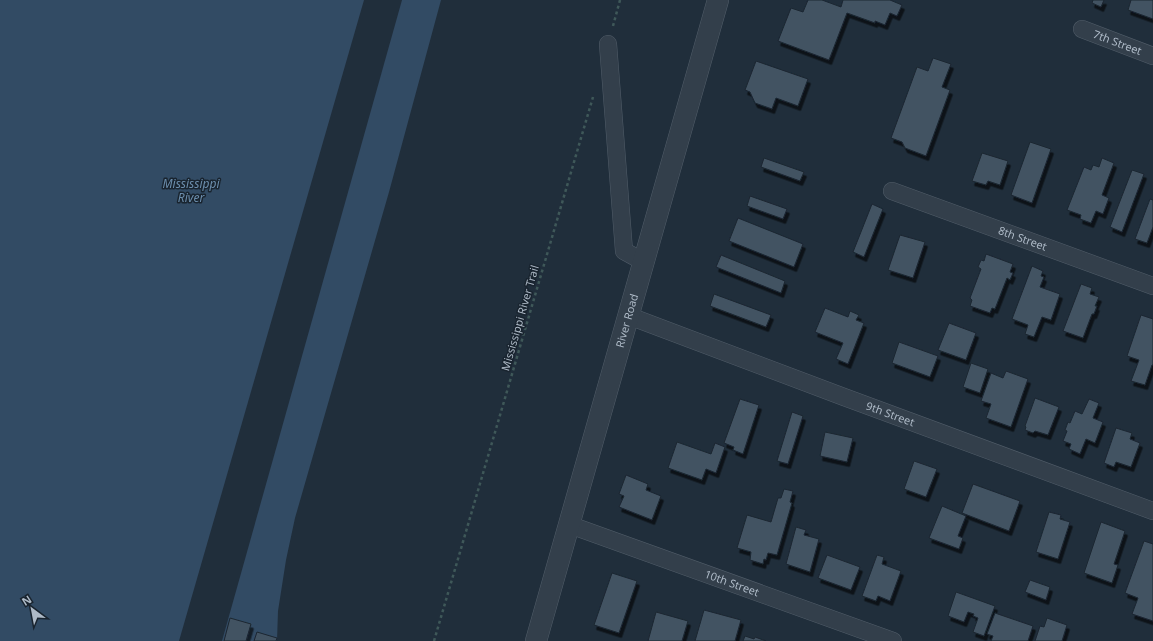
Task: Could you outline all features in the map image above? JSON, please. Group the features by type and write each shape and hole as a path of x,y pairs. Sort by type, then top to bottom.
{"street":[{"name":"River Road","path":"536,641 718,0"},
{"name":"7th Street","path":"1082,29 1153,56"},
{"path":"608,44 624,251 644,262"},
{"name":"8th Street","path":"892,191 1153,286"},
{"name":"9th Street","path":"629,316 851,400 1153,511"},
{"name":"10th Street","path":"570,525 893,641"}],"path":[{"path":"608,44 620,0"},
{"name":"Mississippi River Trail","path":"434,641 594,90"}],"water":[{"name":"Mississippi River","path":"0,0 441,0 389,192 295,518 286,560 278,611 277,641 0,641"}],"pier":[{"path":"364,0 402,0 222,641 179,641"}],"building":[{"path":"808,0 822,0 841,7 843,0 890,0 902,5 897,16 890,13 885,25 847,13 829,60 778,41 791,8 803,12"},
{"path":"1093,0 1104,0 1101,7 1092,3"},
{"path":"1131,0 1153,0 1153,19 1128,10"},
{"path":"933,58 951,64 942,87 950,90 926,156 905,148 902,142 891,138 917,67 928,71"},
{"path":"756,61 808,79 798,106 776,98 772,109 755,103 750,92 745,90"},
{"path":"1030,142 1051,149 1032,203 1011,195"},
{"path":"982,153 1008,161 1000,185 988,181 986,185 972,181"},
{"path":"764,158 804,172 800,181 761,167"},
{"path":"1102,158 1114,163 1102,195 1109,198 1103,214 1096,211 1091,223 1080,219 1081,215 1067,210 1084,167 1091,170 1093,165 1099,167"},
{"path":"1132,170 1144,174 1122,232 1110,227"},
{"path":"750,196 787,209 783,219 747,206"},
{"path":"1150,199 1153,200 1153,227 1147,243 1135,239"},
{"path":"872,204 883,209 864,257 853,252"},
{"path":"738,218 803,244 794,267 729,241"},
{"path":"900,235 925,242 913,278 888,270"},
{"path":"986,254 1013,264 1010,272 1013,273 1010,280 1007,278 995,309 992,308 990,313 970,306 972,300 970,298 981,269 978,267 981,260 984,261"},
{"path":"721,255 785,281 781,293 716,267"},
{"path":"1032,266 1043,271 1041,276 1044,277 1040,287 1060,294 1051,320 1042,317 1034,337 1025,334 1028,325 1012,319"},
{"path":"1081,284 1092,288 1090,294 1099,297 1095,306 1097,306 1094,314 1092,314 1083,338 1063,331"},
{"path":"714,294 771,315 766,327 710,306"},
{"path":"825,308 848,317 850,311 859,315 856,320 864,323 848,364 836,359 843,343 815,332"},
{"path":"1141,315 1153,319 1153,365 1145,385 1131,381 1139,360 1127,356"},
{"path":"949,323 976,333 966,360 938,350"},
{"path":"899,342 938,356 930,377 892,363"},
{"path":"971,363 988,369 980,393 963,387"},
{"path":"1006,371 1028,379 1011,427 986,418 991,404 981,401 991,373 1003,378"},
{"path":"1035,398 1059,407 1048,435 1035,431 1033,433 1025,430"},
{"path":"740,399 759,405 743,454 733,450 734,447 724,443"},
{"path":"1089,399 1099,403 1093,418 1103,422 1095,443 1086,439 1080,454 1069,449 1071,444 1063,441 1067,431 1065,430 1068,422 1070,423 1075,411 1082,414"},
{"path":"792,412 803,416 788,464 777,461"},
{"path":"1116,428 1132,433 1130,439 1140,443 1131,467 1116,462 1114,467 1104,463"},
{"path":"825,432 853,438 847,462 820,456"},
{"path":"677,442 711,454 715,443 725,447 716,473 706,469 702,480 668,468"},
{"path":"914,461 937,469 926,497 904,489"},
{"path":"626,475 648,484 646,490 661,496 652,520 619,507 624,496 619,494"},
{"path":"973,484 1020,501 1009,531 962,513"},
{"path":"784,489 793,491 790,502 792,503 777,555 768,553 763,564 750,560 751,552 737,548 747,515 771,522 778,498 781,498"},
{"path":"942,506 966,516 958,536 963,538 959,549 929,538"},
{"path":"1049,512 1061,515 1060,519 1070,522 1058,559 1036,552"},
{"path":"1101,522 1125,531 1114,564 1118,565 1112,583 1084,573"},
{"path":"796,527 806,530 804,535 819,539 810,572 786,564"},
{"path":"1144,541 1153,544 1153,621 1132,614 1138,598 1125,593"},
{"path":"827,555 860,567 851,590 818,578"},
{"path":"877,555 884,557 882,564 901,571 890,601 878,596 876,601 862,596"},
{"path":"612,573 637,581 619,633 594,625"},
{"path":"1030,580 1050,587 1046,600 1025,592"},
{"path":"956,592 995,606 984,636 973,632 978,618 973,616 974,614 968,612 964,622 948,616"},
{"path":"704,610 741,620 735,641 695,641"},
{"path":"656,612 688,621 682,641 648,641"},
{"path":"995,613 1033,626 1028,641 991,641 993,636 987,634"},
{"path":"230,618 251,624 246,641 224,641"},
{"path":"1047,618 1067,625 1062,641 1035,641 1040,626 1044,627"},
{"path":"257,632 277,638 276,641 254,641"},
{"path":"745,636 754,639 755,637 766,641 743,641"}]}
